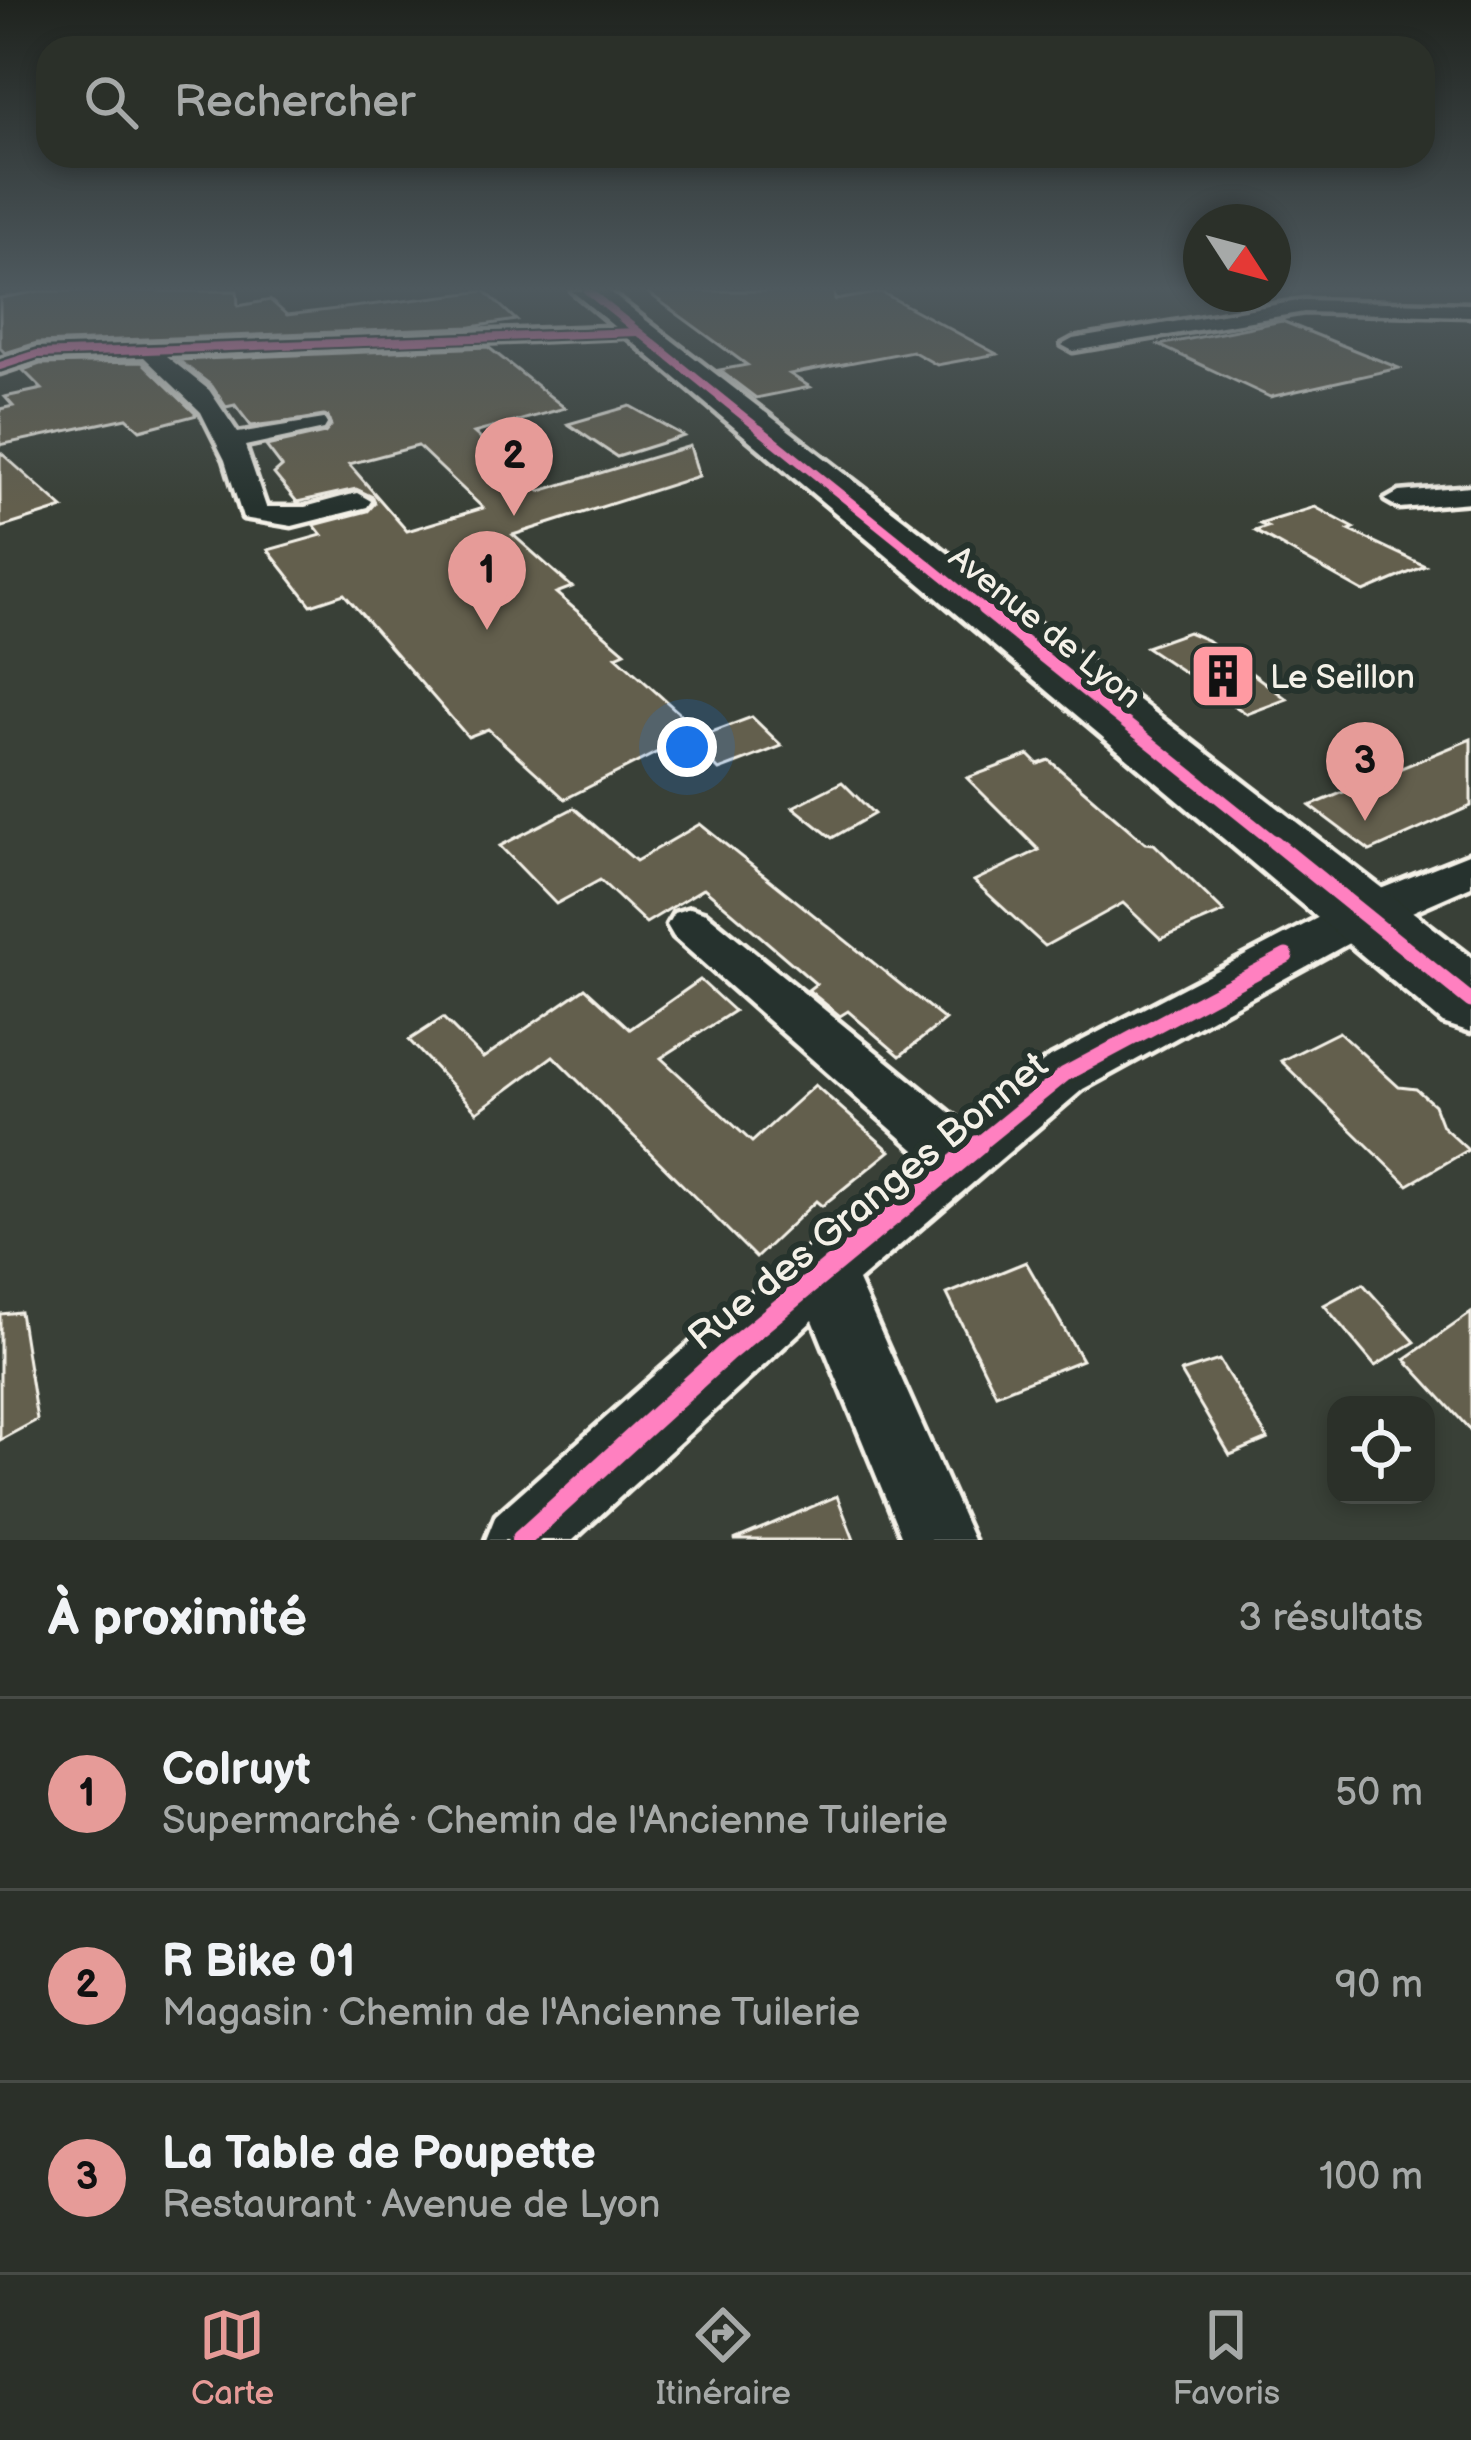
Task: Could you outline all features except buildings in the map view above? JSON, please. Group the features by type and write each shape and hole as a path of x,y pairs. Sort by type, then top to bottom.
{"main road":[{"name":"Avenue de Lyon","path":"676,363 1471,1001"}],"street":[{"path":"102,376 140,363"},
{"path":"160,363 190,385 230,442 254,512 273,520 292,519 357,501"},
{"path":"230,442 315,424"},
{"path":"1399,500 1471,494"},
{"name":"Rue des Granges Bonnet","path":"521,1540 726,1353 1065,1074 1364,914 1471,868"},
{"path":"690,925 963,1157"},
{"path":"824,1273 938,1540"}],"cycle path":[{"path":"0,366 10,363"},
{"path":"677,363 1471,1001"},
{"path":"521,1540 726,1353 1065,1074 1286,956"}],"place":[{"name":"R Bike 01","path":"514,516"},
{"name":"Colruyt","path":"487,630"},
{"name":"Le Seillon","path":"1223,676"},
{"name":"La Table de Poupette","path":"1365,821"}]}
